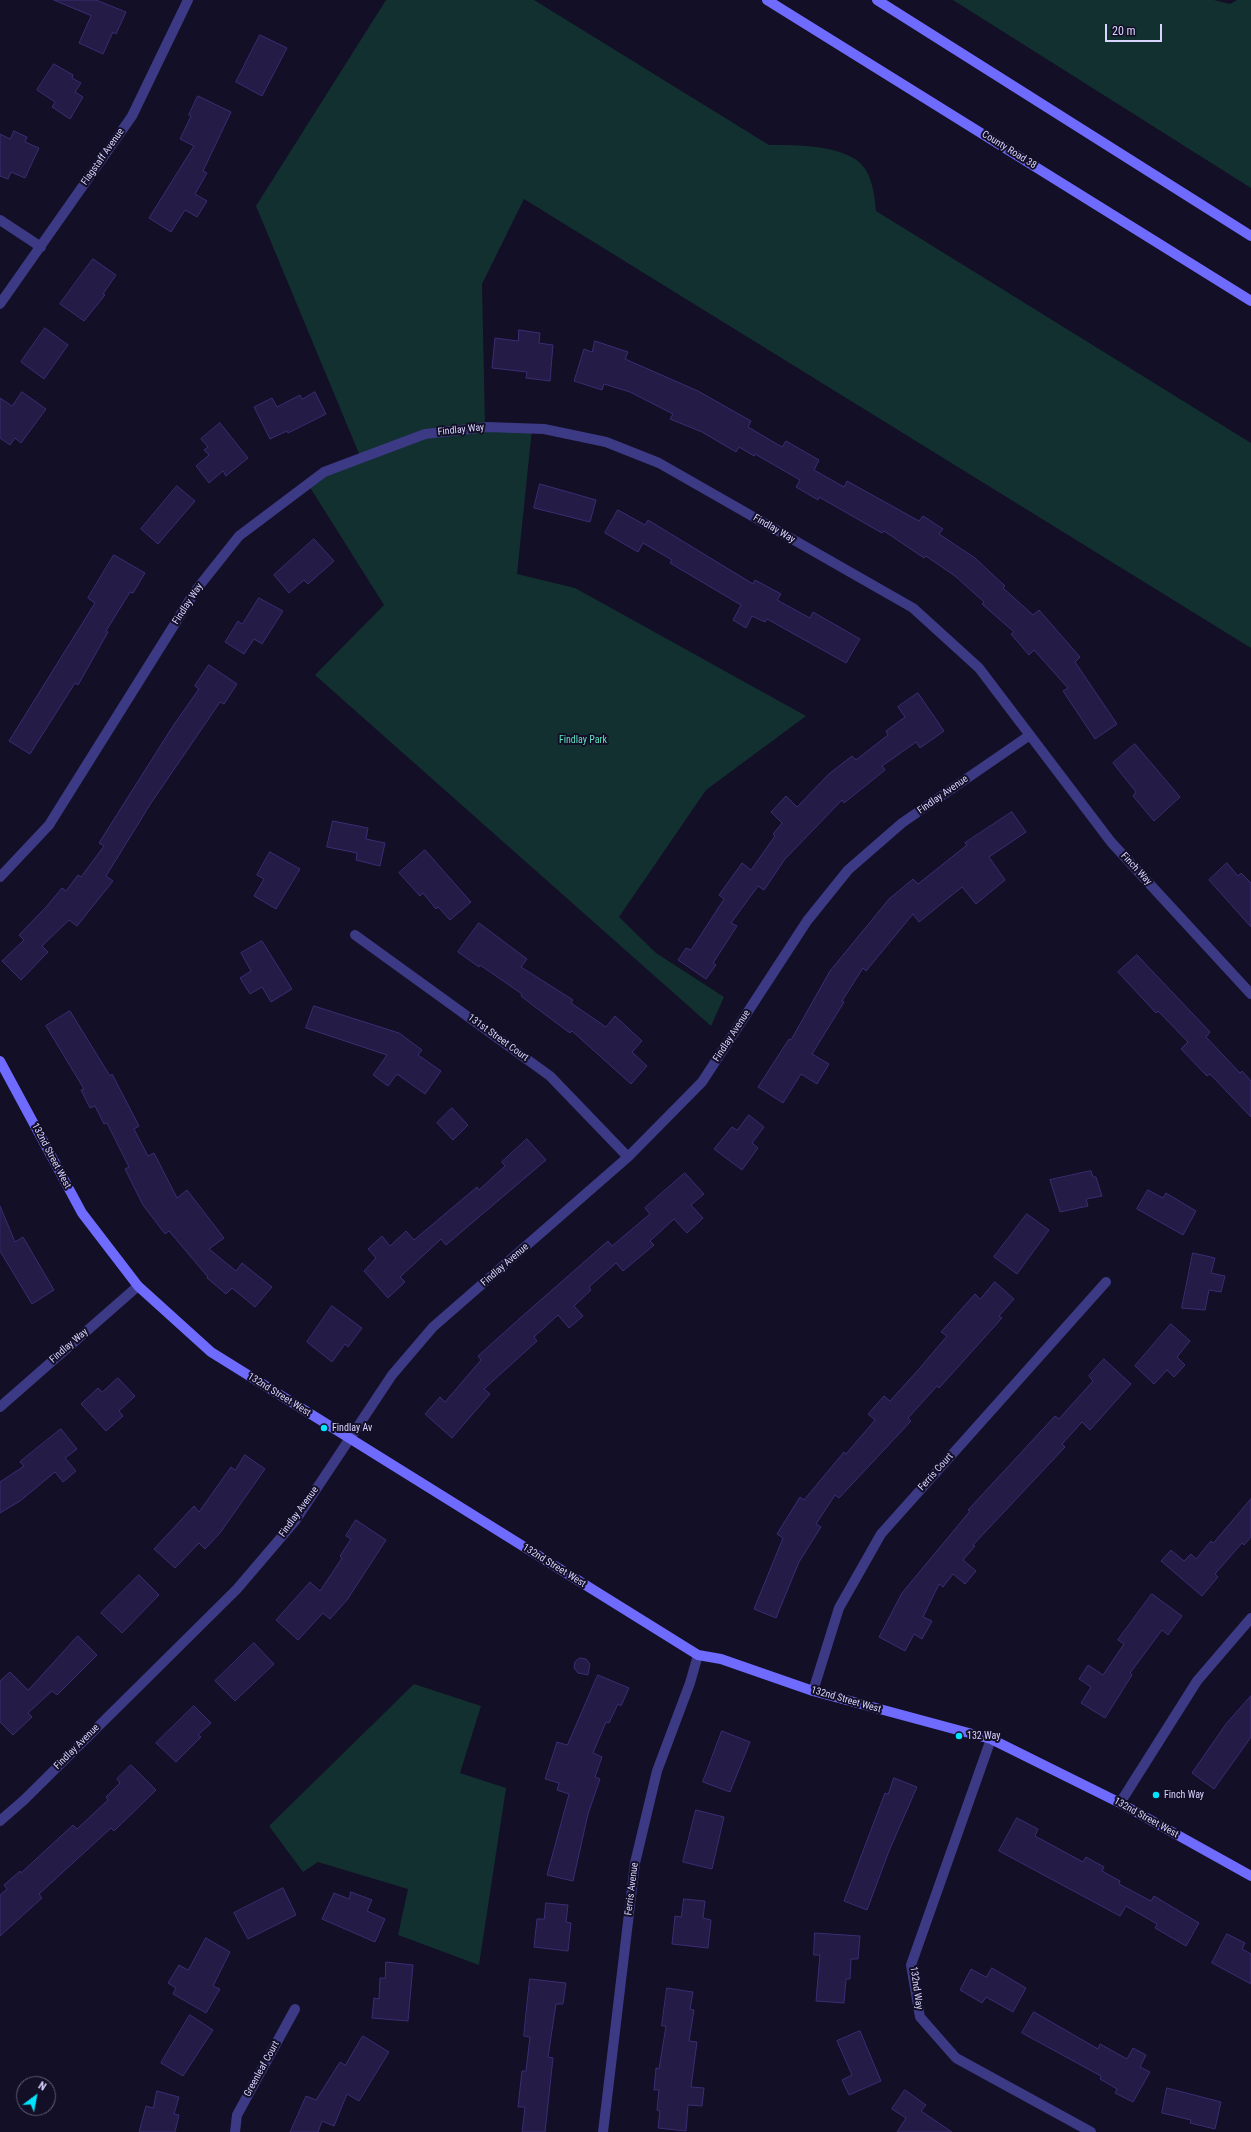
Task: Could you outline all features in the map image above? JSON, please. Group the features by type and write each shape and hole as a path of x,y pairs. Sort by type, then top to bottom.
{"street":[{"name":"Flagstaff Avenue","path":"0,304 132,116 188,0"},
{"name":"County Road 38","path":"767,0 1251,301"},
{"path":"876,0 1251,236"},
{"path":"0,220 41,247"},
{"name":"Findlay Way","path":"0,878 49,825 196,590 239,536 324,472 425,434 487,427 544,429 606,442 659,463 913,608 979,668 1030,735"},
{"name":"Finch Way","path":"1030,735 1111,842 1251,994"},
{"name":"Findlay Avenue","path":"0,1821 24,1800 237,1589 295,1521 392,1375 433,1327 628,1157 702,1082 807,921 848,870 902,823 1030,735"},
{"name":"131st Street Court","path":"354,935 550,1076 628,1157"},
{"name":"132nd Street West","path":"0,1061 82,1213 138,1286 211,1352 698,1655 721,1659 813,1691 991,1739 1120,1803 1251,1876"},
{"name":"Ferris Court","path":"813,1691 839,1608 881,1534 1106,1282"},
{"name":"Findlay Way","path":"0,1407 138,1286"},
{"path":"1120,1803 1197,1681 1251,1618"},
{"name":"Ferris Avenue","path":"603,2132 634,1863 657,1771 690,1683 698,1655"},
{"name":"132nd Way","path":"991,1739 911,1964 920,2017 956,2058 1091,2132"},
{"name":"Greenleaf Court","path":"235,2132 237,2115 295,2009"}],"green space":[{"name":"Findlay Park","path":"386,0 534,0 769,145 794,145 823,148 850,156 860,163 867,172 871,181 876,211 1251,443 1251,648 524,199 482,284 485,426 532,429 517,574 575,588 806,716 706,790 619,917 656,953 724,997 711,1026 315,675 384,605 306,481 360,456 256,206"},
{"path":"953,0 1214,0 1230,4 1237,0 1251,0 1251,188"},
{"path":"414,1684 481,1706 460,1773 506,1788 479,1965 398,1935 408,1889 318,1862 303,1872 269,1826"}],"building":[{"path":"54,0 96,0 126,12 116,34 113,32 103,54 79,43 91,16"},
{"path":"260,35 287,48 262,96 236,82"},
{"path":"54,64 73,75 72,78 81,83 75,92 83,97 70,119 52,107 55,102 37,90"},
{"path":"198,96 231,112 203,171 207,173 195,194 207,201 197,217 185,210 171,232 149,218 194,146 180,139 191,116 189,115"},
{"path":"14,131 27,137 25,142 39,148 25,178 11,172 8,179 0,176 0,134 10,139"},
{"path":"93,259 116,275 103,294 105,295 84,321 60,304"},
{"path":"45,328 68,345 44,379 21,362"},
{"path":"519,330 540,333 539,343 553,345 550,381 526,378 527,372 492,368 495,338 518,341"},
{"path":"595,341 628,352 625,359 698,391 751,421 748,427 782,447 786,441 819,460 814,470 844,487 847,481 919,521 923,516 943,529 939,534 975,558 1005,586 1003,588 1033,615 1039,610 1080,657 1075,662 1117,724 1095,739 1063,691 1068,688 1034,650 1029,655 1011,634 1014,632 982,604 984,602 955,576 926,556 924,558 884,531 882,533 819,497 818,500 796,487 800,480 755,454 754,456 739,447 736,452 702,432 670,419 673,414 630,392 604,384 602,390 574,381 584,349 592,352"},
{"path":"22,392 46,409 21,443 15,438 10,445 0,438 0,398 12,406"},
{"path":"315,392 326,414 288,433 287,431 270,439 254,407 272,398 277,407 300,395 302,399"},
{"path":"220,423 248,458 226,476 223,471 209,483 196,466 209,455 204,450 208,447 201,439"},
{"path":"540,484 596,500 590,522 534,508"},
{"path":"177,486 195,501 158,544 141,529"},
{"path":"618,510 645,525 648,520 753,584 755,580 781,594 777,600 810,618 813,612 860,639 846,663 767,619 765,622 752,616 746,628 733,620 741,605 670,563 672,560 643,543 638,552 605,533"},
{"path":"314,539 334,561 308,584 304,580 289,593 274,575"},
{"path":"114,555 145,573 133,593 130,592 106,631 108,632 78,685 75,683 30,754 9,741 95,603 88,598"},
{"path":"259,598 283,611 262,644 254,639 244,654 225,642 238,621 242,624"},
{"path":"209,665 237,684 224,704 220,702 151,803 106,876 113,881 77,926 69,920 42,946 48,952 21,980 2,961 24,940 19,935 62,888 66,891 78,875 81,877 104,846 99,843 173,726 199,689 195,686"},
{"path":"918,693 944,731 920,748 916,742 882,766 885,770 844,803 842,800 785,859 764,890 758,886 731,923 737,926 713,963 716,965 706,979 678,960 686,948 691,950 724,899 719,895 742,863 751,870 775,836 773,834 782,823 771,812 786,796 797,807 829,774 852,756 856,760 888,735 886,731 905,717 898,707"},
{"path":"1135,744 1180,797 1154,821 1133,796 1136,792 1113,763"},
{"path":"1012,812 1026,832 989,857 1005,880 976,904 962,887 919,922 913,914 866,971 863,968 842,1001 844,1002 812,1054 829,1064 817,1084 801,1074 783,1103 758,1087 789,1039 791,1040 830,971 889,899 913,879 918,884 967,845 965,843"},
{"path":"333,821 368,828 366,839 385,843 380,866 356,860 357,853 327,847"},
{"path":"425,850 471,902 450,920 438,907 436,909 423,893 420,896 399,873"},
{"path":"270,852 300,869 276,909 254,896 264,879 257,875"},
{"path":"1227,863 1238,876 1241,873 1251,883 1251,927 1209,880"},
{"path":"479,923 527,959 521,967 573,1000 571,1003 606,1027 615,1016 642,1041 632,1052 647,1066 631,1084 572,1031 570,1033 521,996 522,994 480,965 479,967 458,952"},
{"path":"262,941 292,989 271,1002 262,987 250,994 240,978 251,971 241,953"},
{"path":"1137,955 1210,1032 1206,1037 1240,1073 1242,1071 1251,1081 1251,1117 1210,1074 1207,1076 1181,1049 1188,1042 1158,1011 1156,1013 1118,972"},
{"path":"314,1006 399,1033 422,1050 418,1055 441,1071 425,1094 397,1074 388,1086 373,1075 387,1055 306,1028"},
{"path":"70,1011 110,1076 112,1074 139,1126 134,1129 148,1156 154,1153 177,1198 187,1190 224,1238 209,1249 236,1271 242,1263 272,1287 255,1307 232,1288 226,1294 207,1278 208,1277 169,1231 165,1234 143,1205 125,1169 129,1167 107,1123 104,1124 95,1106 90,1108 81,1090 84,1089 46,1026"},
{"path":"452,1108 468,1125 453,1140 437,1123"},
{"path":"749,1115 764,1127 752,1143 758,1148 742,1170 714,1149 732,1127 737,1130"},
{"path":"527,1139 546,1160 446,1245 441,1239 400,1277 405,1282 388,1298 364,1271 376,1258 368,1249 382,1236 390,1246 406,1231 414,1240 477,1187 479,1190 505,1166 502,1162"},
{"path":"1091,1171 1093,1177 1096,1177 1102,1196 1086,1199 1088,1206 1060,1212 1050,1180"},
{"path":"685,1173 704,1194 691,1205 703,1218 687,1233 674,1219 650,1241 654,1245 623,1271 616,1263 589,1287 591,1290 574,1306 583,1316 569,1328 558,1315 534,1337 537,1341 484,1389 490,1394 452,1438 425,1414 440,1397 445,1402 481,1360 478,1356 608,1241 612,1246 650,1214 645,1208"},
{"path":"1148,1190 1163,1198 1166,1193 1196,1211 1183,1235 1137,1209"},
{"path":"0,1206 15,1242 23,1237 54,1290 32,1304 0,1251"},
{"path":"1027,1214 1049,1230 1017,1274 994,1257"},
{"path":"1193,1253 1215,1258 1211,1273 1225,1276 1221,1292 1209,1290 1205,1310 1182,1308"},
{"path":"995,1282 1014,1299 999,1316 1002,1318 939,1388 937,1386 908,1418 911,1421 839,1498 835,1495 816,1524 821,1527 799,1562 776,1618 754,1609 783,1538 777,1534 800,1497 804,1500 844,1452 846,1454 875,1420 868,1414 884,1396 890,1401 919,1369 947,1336 941,1332 975,1294 980,1299"},
{"path":"332,1306 362,1328 348,1347 345,1344 332,1362 307,1342"},
{"path":"1171,1324 1190,1341 1177,1357 1185,1365 1174,1377 1167,1370 1154,1384 1135,1366"},
{"path":"1104,1359 1131,1384 1090,1430 1082,1422 1062,1444 1065,1447 973,1545 975,1546 963,1560 976,1571 965,1584 953,1574 943,1587 939,1584 923,1617 932,1621 922,1639 914,1634 905,1651 879,1637 902,1593 970,1511 968,1510 1055,1416 1059,1419 1093,1381 1089,1376"},
{"path":"118,1378 135,1396 119,1411 123,1416 106,1431 81,1404 98,1388 102,1392"},
{"path":"61,1429 77,1449 65,1458 76,1471 63,1482 55,1472 20,1501 0,1513 0,1482 24,1466 20,1462"},
{"path":"245,1455 265,1469 220,1533 205,1549 199,1543 175,1568 154,1549 194,1506 199,1512 231,1467 235,1470"},
{"path":"1251,1499 1251,1537 1244,1545 1242,1543 1215,1574 1218,1577 1202,1596 1161,1561 1171,1550 1184,1561 1191,1554 1196,1559 1211,1541 1213,1543"},
{"path":"356,1520 386,1540 347,1600 330,1619 323,1613 298,1640 276,1620 310,1582 320,1591 342,1558 340,1556 351,1539 346,1536"},
{"path":"139,1575 159,1595 122,1633 101,1613"},
{"path":"1152,1594 1182,1616 1168,1635 1162,1630 1130,1673 1132,1675 1105,1718 1081,1703 1091,1687 1079,1679 1088,1665 1103,1675 1124,1644 1118,1640"},
{"path":"78,1636 97,1655 57,1695 52,1691 28,1713 32,1717 13,1735 0,1722 0,1681 10,1672 28,1690"},
{"path":"254,1643 274,1664 235,1701 215,1681"},
{"path":"580,1658 586,1659 590,1664 588,1675 578,1673 574,1668 575,1662"},
{"path":"598,1675 629,1688 621,1706 618,1704 609,1723 606,1722 593,1753 602,1757 595,1777 600,1779 588,1814 573,1881 547,1875 569,1794 557,1790 559,1783 545,1779 557,1742 567,1745"},
{"path":"1251,1696 1251,1737 1214,1789 1192,1773 1226,1724"},
{"path":"194,1706 211,1723 198,1735 201,1737 176,1762 156,1743"},
{"path":"722,1731 750,1742 730,1792 703,1782"},
{"path":"131,1765 156,1790 114,1831 111,1828 39,1894 42,1898 0,1936 0,1895 7,1889 4,1885 20,1871 21,1873 73,1825 77,1829 108,1800 106,1797 120,1783 117,1779"},
{"path":"894,1778 917,1787 889,1851 867,1910 844,1901 885,1793 888,1794"},
{"path":"696,1810 724,1817 712,1869 683,1862"},
{"path":"1017,1818 1038,1829 1035,1836 1083,1862 1086,1857 1104,1867 1102,1871 1120,1881 1119,1884 1151,1901 1154,1896 1199,1923 1186,1946 1155,1928 1157,1924 1126,1906 1120,1916 999,1851"},
{"path":"283,1888 296,1915 248,1939 234,1913"},
{"path":"351,1892 372,1900 367,1911 385,1919 375,1942 322,1919 334,1893 349,1899"},
{"path":"684,1899 705,1901 703,1918 711,1920 708,1948 672,1944 675,1916 681,1917"},
{"path":"546,1903 568,1905 566,1922 571,1923 568,1951 534,1947 537,1919 544,1919"},
{"path":"815,1933 860,1936 858,1959 851,1959 850,1979 846,1979 844,2003 816,2001 820,1955 814,1955"},
{"path":"1227,1934 1245,1943 1242,1949 1251,1954 1251,1984 1212,1963"},
{"path":"206,1938 230,1952 213,1986 220,1989 206,2013 173,1994 176,1988 168,1983 179,1965 188,1970"},
{"path":"386,1962 413,1965 408,2021 372,2018 374,1998 379,1999 380,1978 385,1978"},
{"path":"992,1968 1026,1988 1013,2012 986,1997 982,2003 960,1990 971,1969 986,1977"},
{"path":"530,1979 566,1983 563,2004 556,2004 548,2057 553,2058 545,2132 522,2132 525,2107 518,2107 522,2071 526,2071 530,2037 524,2036"},
{"path":"667,1988 693,1992 690,2009 694,2010 689,2041 697,2042 691,2087 704,2088 702,2106 688,2105 686,2131 658,2128 660,2111 657,2110 659,2090 654,2090 656,2068 659,2069 666,2026 662,2026"},
{"path":"1034,2012 1098,2049 1100,2044 1127,2059 1133,2048 1146,2055 1140,2067 1150,2072 1133,2102 1115,2093 1117,2089 1100,2079 1101,2076 1022,2033"},
{"path":"190,2015 213,2030 183,2076 161,2063"},
{"path":"860,2031 881,2081 849,2095 842,2080 852,2075 837,2041"},
{"path":"363,2036 389,2052 359,2101 347,2094 334,2126 322,2121 318,2132 290,2132 306,2096 316,2100 340,2062 345,2065"},
{"path":"1167,2088 1221,2102 1215,2129 1190,2123 1191,2120 1162,2113"},
{"path":"905,2090 926,2105 921,2111 952,2132 897,2132 906,2118 892,2109"},
{"path":"157,2091 179,2097 174,2114 179,2115 175,2132 139,2132 146,2106 153,2108"}],"place":[{"name":"Findlay Av","path":"324,1428"},
{"name":"132 Way","path":"959,1736"},
{"name":"Finch Way","path":"1156,1795"}]}
